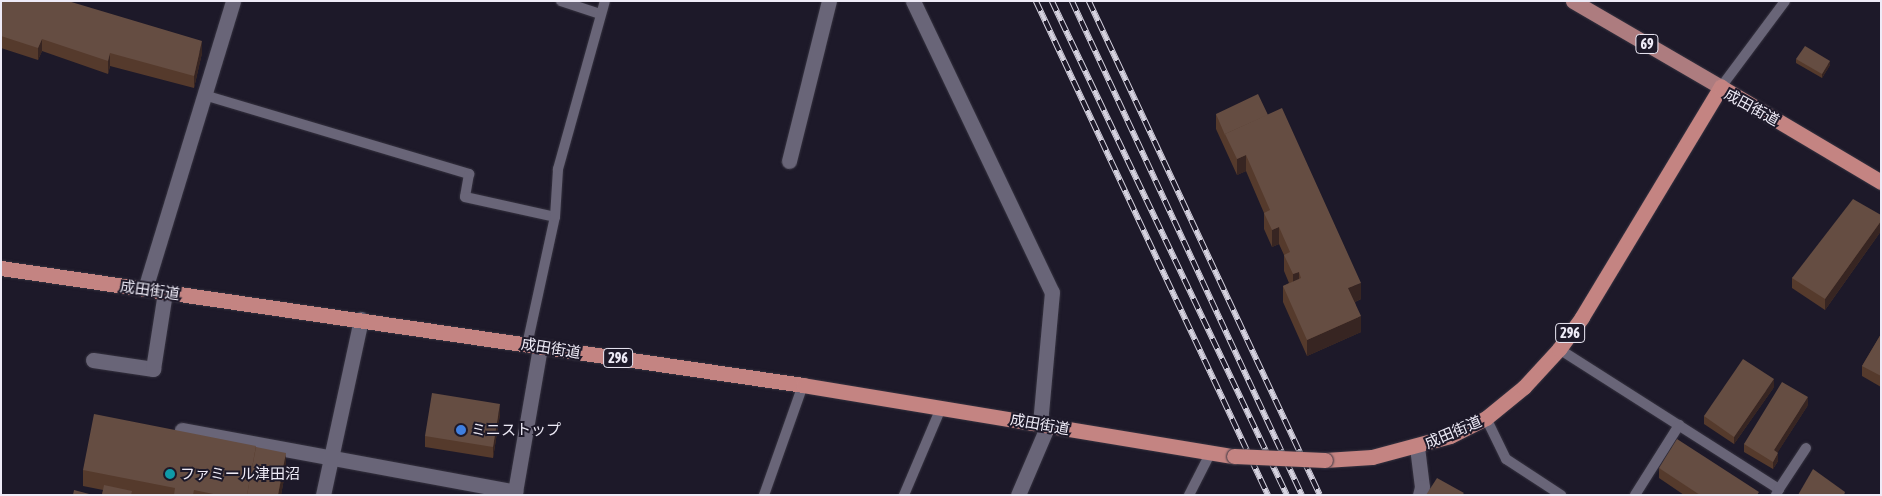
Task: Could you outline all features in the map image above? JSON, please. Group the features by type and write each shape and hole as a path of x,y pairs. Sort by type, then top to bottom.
{"highway":[{"name":"成田街道","path":"1,268 361,319 803,385 1234,456 1325,460 1372,457 1417,447 1486,418 1524,387 1559,349 1582,317 1721,87 1881,182"}],"main road":[{"name":"69","path":"1573,1 1721,87"}],"street":[{"path":"145,289 233,1"},
{"path":"912,1 1052,292 1044,424 1018,495"},
{"path":"789,161 825,2"},
{"path":"93,360 153,369 164,292"},
{"path":"323,495 361,319"},
{"path":"182,430 331,456 474,490 516,492 534,346"},
{"path":"1417,447 1422,487 1420,495"}],"lane":[{"path":"561,1 600,14"},
{"path":"534,346 555,217 558,169 605,1"},
{"path":"1721,87 1785,1"},
{"path":"204,95 469,174 465,197 555,217"},
{"path":"1559,349 1679,425 1778,492 1806,448"},
{"path":"764,495 803,385"},
{"path":"904,495 941,408"},
{"path":"1486,418 1506,459 1561,495"},
{"path":"1635,495 1679,425"},
{"path":"1190,495 1210,452"}],"building":[{"path":"1,1 68,1 202,41 194,76 110,53 108,61 42,39 38,48 1,36"},
{"path":"1805,46 1830,61 1822,74 1796,59"},
{"path":"1258,94 1268,115 1225,135 1216,114"},
{"path":"1282,108 1361,283 1348,288 1361,316 1307,340 1283,286 1301,278 1299,272 1293,274 1284,255 1290,252 1279,227 1272,230 1264,213 1270,210 1246,155 1237,159 1225,134"},
{"path":"1853,199 1881,215 1881,221 1825,299 1792,278"},
{"path":"1881,334 1881,376 1862,366"},
{"path":"1743,359 1774,379 1734,437 1704,416"},
{"path":"1782,382 1808,397 1774,450 1778,453 1773,462 1744,444"},
{"path":"432,393 500,404 493,447 425,436"},
{"name":"ファミール津田沼","path":"94,414 256,446 247,495 218,495 194,490 193,495 174,495 175,488 83,470"},
{"path":"1677,439 1759,492 1757,495 1700,495 1659,468"},
{"path":"256,447 286,453 278,495 247,495"},
{"path":"1813,469 1845,492 1844,495 1798,495"},
{"path":"1437,478 1464,493 1462,495 1426,495"},
{"path":"104,485 132,491 131,495 102,495"},
{"path":"74,490 93,495 73,495"}],"railway":[{"path":"1036,1 1268,495"},
{"path":"1052,1 1287,495"},
{"path":"1072,1 1302,495"},
{"path":"1089,1 1320,495"}],"place":[{"name":"ミニストップ","path":"461,430"},
{"name":"ファミール津田沼","path":"170,474"}]}
